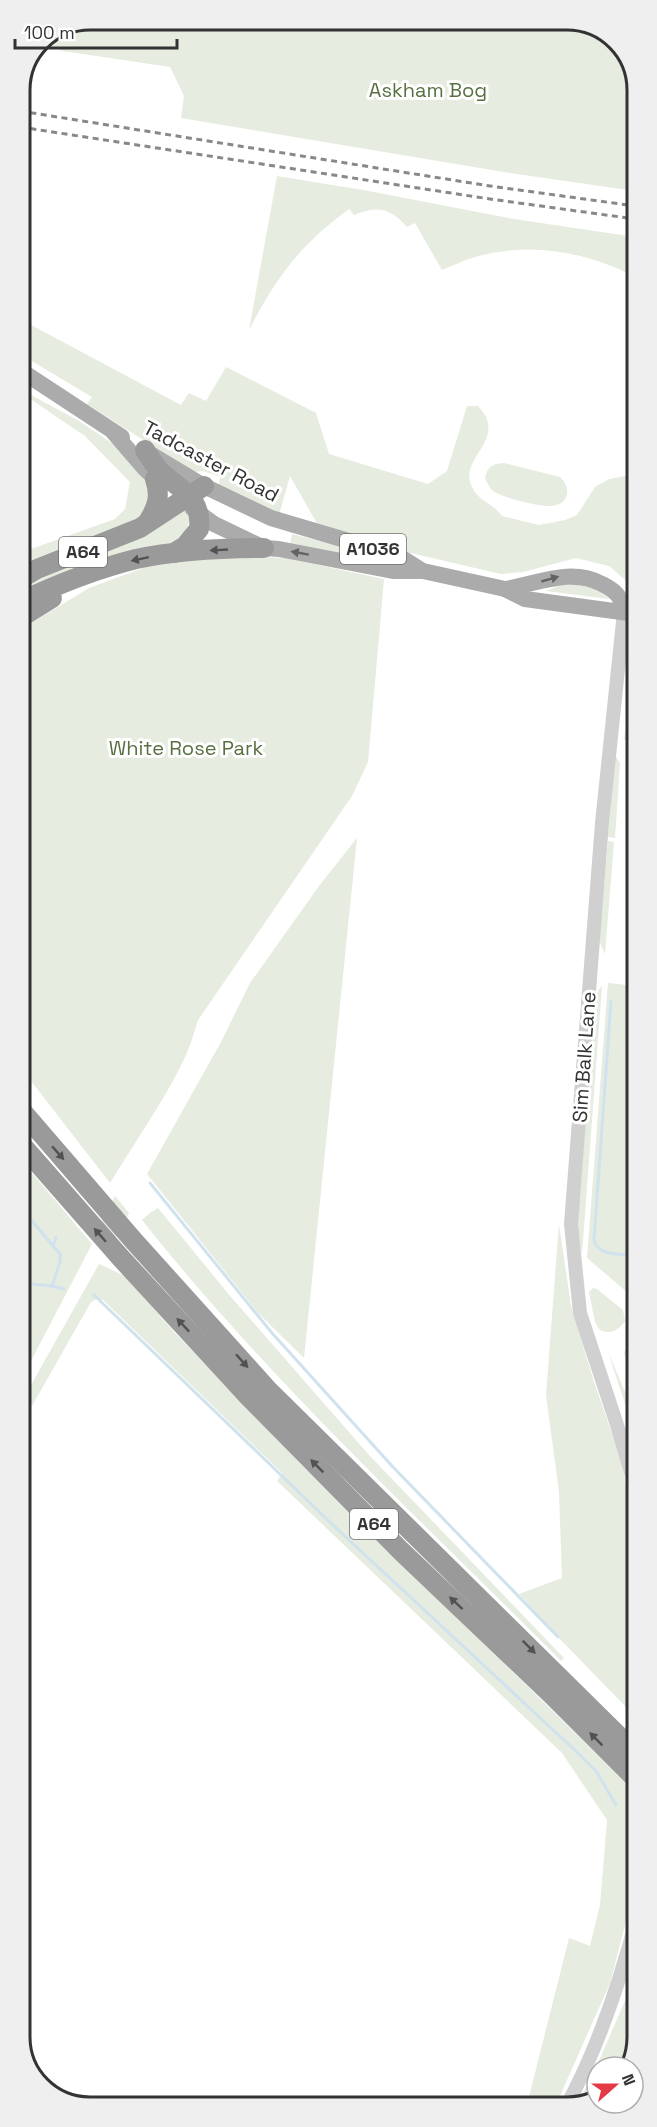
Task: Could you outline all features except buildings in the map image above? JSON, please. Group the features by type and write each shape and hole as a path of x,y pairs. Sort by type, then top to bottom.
{"highway":[{"path":"145,450 161,472 193,499 199,529 185,546 174,553"},
{"path":"146,525 158,503 159,493 155,479"},
{"name":"A64","path":"30,573 146,525 193,499"},
{"name":"A64","path":"30,597 65,581 137,559 174,553 264,548"},
{"name":"A64","path":"30,612 107,567"},
{"name":"A64","path":"30,1121 94,1196 267,1389 627,1744"},
{"name":"A64","path":"30,1154 120,1257 248,1396 401,1551 552,1694 627,1770"}],"main road":[{"name":"Tadcaster Road","path":"30,377 114,433 145,450"},
{"name":"Tadcaster Road","path":"114,433 155,479 193,499 271,518 399,556 423,571"},
{"name":"Tadcaster Road","path":"193,499 214,524 264,548 286,550 393,571 423,571 505,589 525,599 627,613"},
{"name":"Tadcaster Road","path":"505,589 558,577 578,575 615,591 627,609"}],"street":[{"name":"Sim Balk Lane","path":"627,636 602,823 571,1224 580,1313 627,1459"},
{"path":"572,2096 608,2015 627,1957"}],"green space":[{"name":"Askham Bog","path":"90,30 579,31 607,45 617,57 625,74 627,190 510,173 181,118 184,96 170,67 63,51 48,46 67,35"},
{"path":"277,176 514,219 627,236 627,273 576,255 534,250 492,253 468,259 442,270 415,223 407,227 395,216 383,210 370,210 354,215 349,209 303,249 291,263 280,277 249,330"},
{"path":"30,324 181,405 189,393 206,401 226,367 316,413 329,454 428,484 447,471 467,406 478,406 486,418 488,428 469,477 475,492 502,516 539,525 565,520 577,515 595,487 609,479 627,476 627,581 609,566 576,558 523,572 501,574 389,548 319,527 290,476 279,515 219,486 220,477 203,471 193,472 87,404 92,397 30,360"},
{"path":"30,394 79,421 125,452 142,468 153,497 140,518 30,566 30,549 115,519 125,509 130,482 85,436 30,399"},
{"path":"504,463 560,477 566,486 565,499 557,505 546,506 496,493 485,478 491,466"},
{"path":"181,509 190,519 186,531 171,544 99,558 30,587 30,583"},
{"path":"292,534 352,549 405,565 290,544"},
{"name":"White Rose Park","path":"220,555 285,558 384,579 368,762 352,796 198,1020 178,1072 110,1183 30,1080 30,624 89,588 159,562"},
{"path":"561,585 586,587 598,591 609,599 546,591"},
{"path":"627,719 627,740 624,740"},
{"path":"615,755 620,763 615,838 608,837"},
{"path":"357,838 304,1358 258,1313 147,1174 221,1042 250,983 319,886"},
{"path":"608,841 614,842 605,954 599,941"},
{"path":"608,983 627,985 627,1292 587,1258"},
{"path":"602,986 582,1254 578,1238 578,1217 595,1002"},
{"path":"30,1171 92,1244 30,1363"},
{"path":"115,1196 129,1213 108,1251 94,1235"},
{"path":"158,1208 231,1297 369,1455 564,1658 561,1661 345,1446 190,1279 142,1220"},
{"path":"559,1224 571,1306 620,1457 627,1489 627,1710 519,1594 562,1578 559,1492 546,1395"},
{"path":"99,1264 125,1276 175,1333 301,1464 627,1784 627,1918 610,1983 560,2097 529,2097 569,1938 590,1946 600,1905 607,1820 562,1753 277,1481 282,1473 103,1300 97,1299 91,1302 32,1406 30,1405 30,1387"},
{"path":"593,1288 623,1310 625,1321 617,1329 606,1332 599,1329 595,1322 589,1292"},
{"path":"608,1352 627,1397 627,1410"},
{"path":"627,1996 627,2037 624,2055 601,2055"}],"waterway":[{"path":"611,1001 594,1240 596,1245 606,1252 627,1254"},
{"path":"150,1183 272,1333 392,1466 558,1637"},
{"path":"30,1219 60,1254 60,1262 52,1286"},
{"path":"53,1246 56,1237"},
{"path":"30,1284 64,1289"},
{"path":"94,1295 335,1527 579,1754 596,1771 616,1805"}],"railway":[{"path":"30,113 490,186 627,205"},
{"path":"30,129 627,218"}]}
